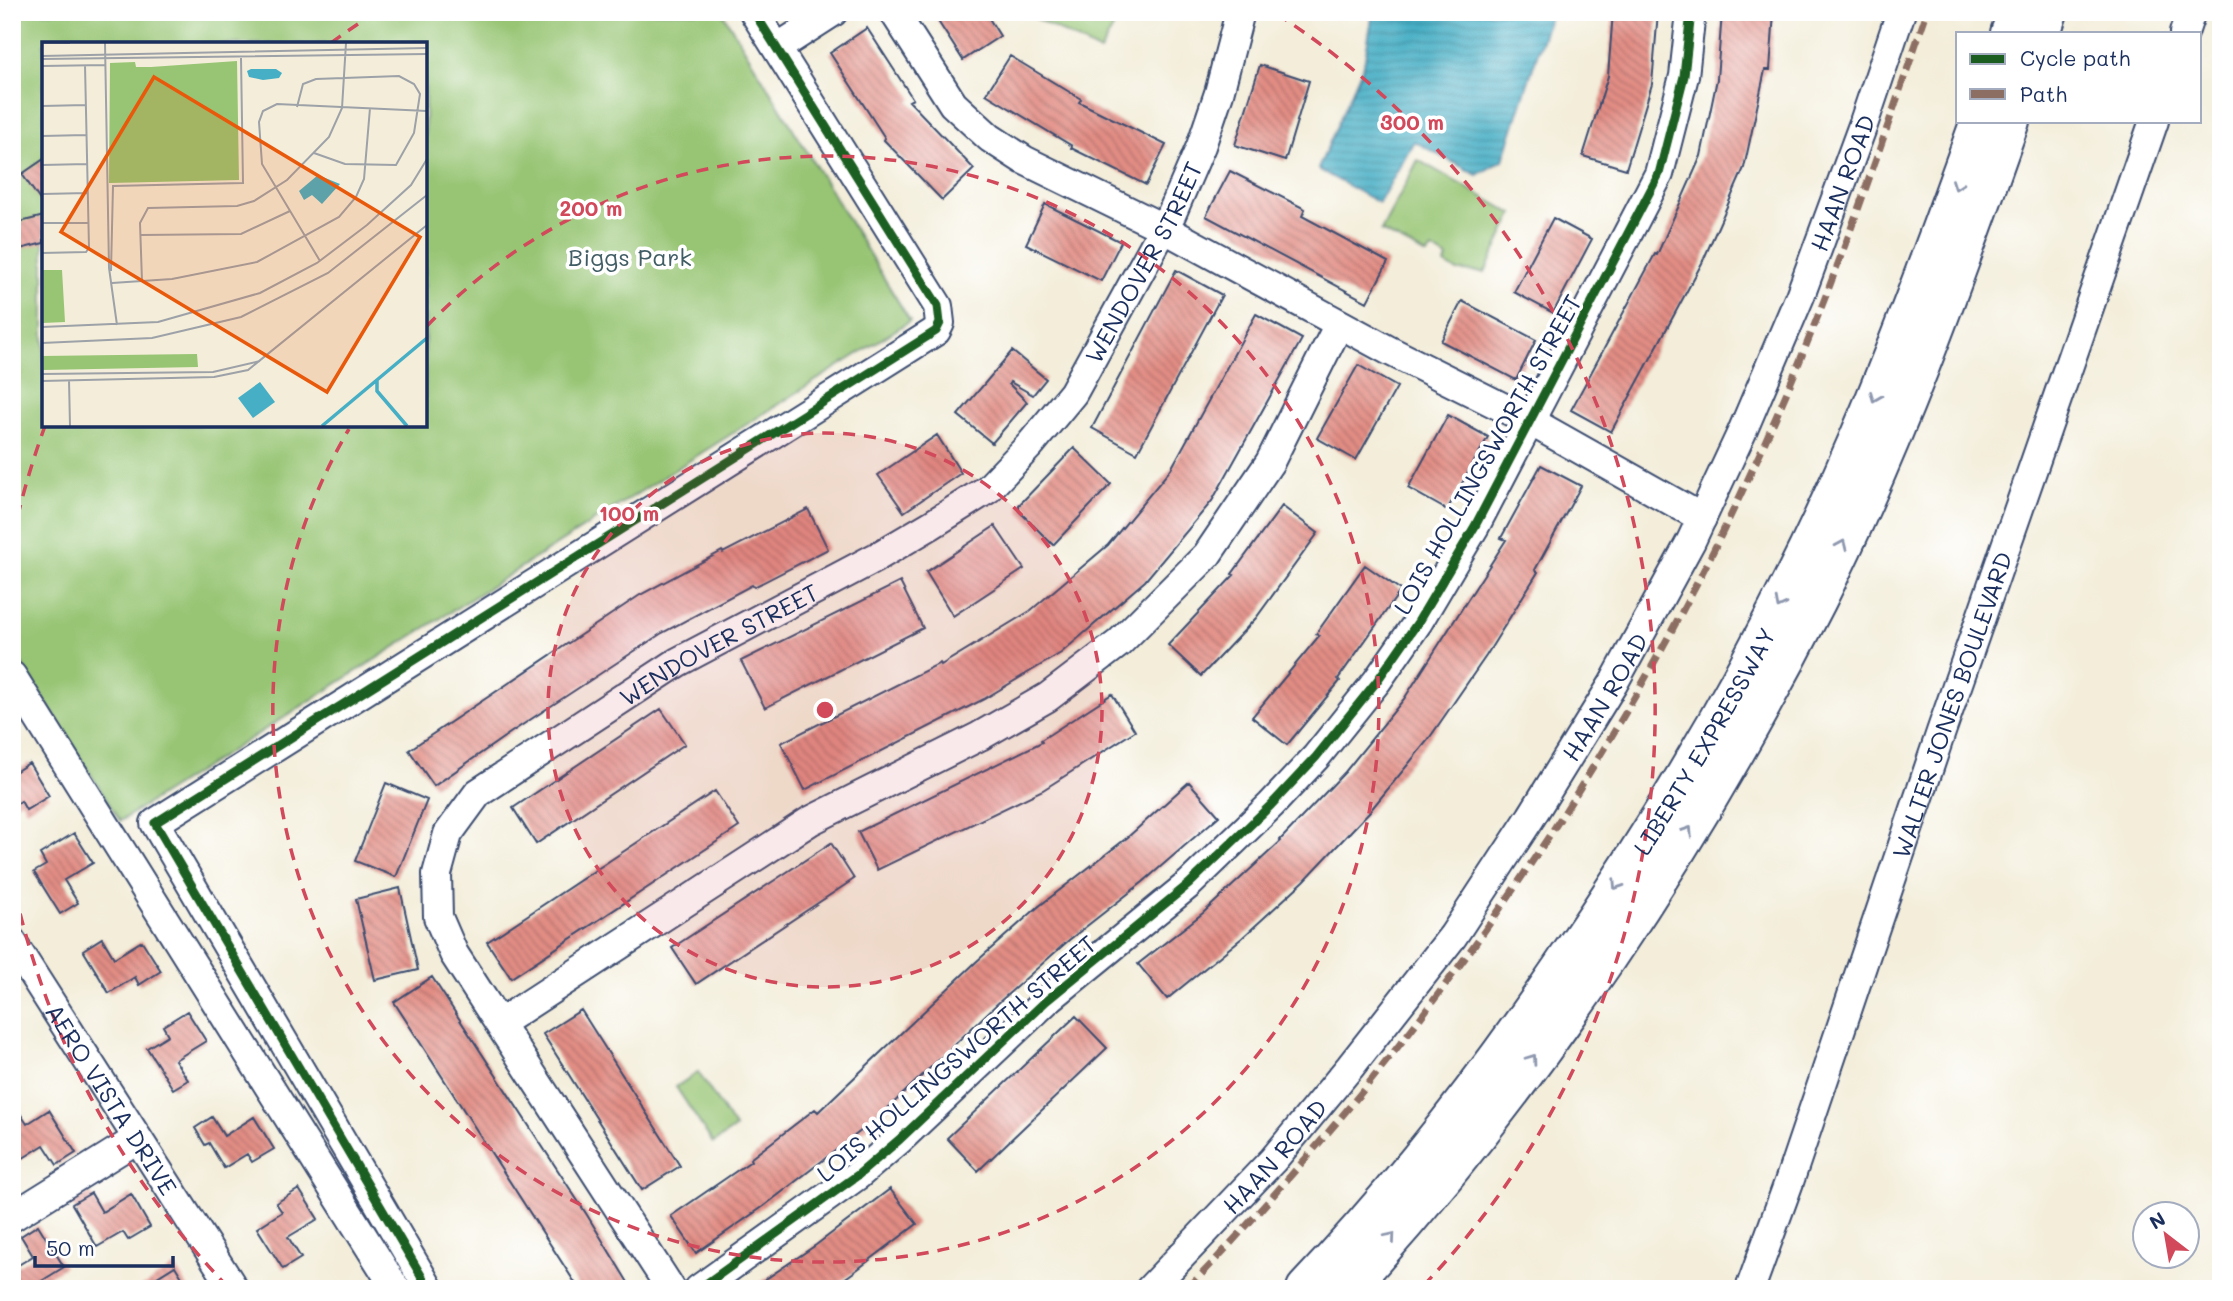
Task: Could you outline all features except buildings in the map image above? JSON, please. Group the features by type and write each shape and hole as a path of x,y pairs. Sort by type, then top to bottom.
{"highway":[{"path":"2010,32 2018,12"},
{"path":"2041,32 2048,12"},
{"name":"LIBERTY EXPRESSWAY","path":"1306,1289 1424,1156 1524,1024 1653,830 1736,689 1801,562 1857,441 1917,296 1980,122"},
{"name":"LIBERTY EXPRESSWAY","path":"1346,1289 1490,1117 1598,970 1709,797 1817,599 1890,440 1960,262 2010,122"}],"street":[{"path":"429,1289 155,823 936,331 940,323 938,306 754,12"},
{"path":"777,48 833,12"},
{"path":"894,12 953,104 990,138 1024,160 1163,228 1339,324 1530,421 1702,518"},
{"name":"WENDOVER STREET","path":"671,1289 454,954 438,917 437,874 448,834 478,793 678,662 875,558 988,489 1030,445 1073,393 1163,228 1201,146 1219,93 1240,12"},
{"name":"LOIS HOLLINGSWORTH STREET","path":"699,1289 858,1175 900,1139 1046,1001 1189,884 1271,805 1316,757 1377,681 1418,622 1475,526 1659,174 1684,76 1691,12"},
{"name":"HAAN ROAD","path":"1150,1289 1272,1160 1350,1067 1453,936 1613,684 1702,518 1742,432 1800,296 1901,12"},
{"path":"2184,32 2191,12"},
{"name":"WALTER JONES BOULEVARD","path":"1750,1289 2154,122"},
{"path":"500,1023 810,821 980,736 1048,697 1119,643 1207,555 1263,472 1339,324"},
{"path":"12,676 396,1289"},
{"name":"AERO VISTA DRIVE","path":"16,958 234,1289"},
{"path":"12,1217 137,1139"}],"green space":[{"name":"Biggs Park","path":"12,12 722,12 910,321 120,821 12,648"},
{"path":"1030,12 1116,12 1120,15 1100,52 1029,15"},
{"path":"1418,160 1513,214 1485,272 1457,271 1445,264 1447,258 1432,249 1427,255 1381,231"},
{"path":"698,1072 735,1128 713,1143 676,1087"}],"water":[{"path":"1373,12 1551,12 1503,160 1477,175 1414,141 1379,203 1318,169 1364,64"}],"marked path":[{"path":"1187,1289 1308,1156 1444,987 1507,899 1624,716 1677,621 1726,524 1794,375 1854,220 1927,12"}],"cycle path":[{"path":"429,1289 155,823 936,331 940,323 938,306 754,12"},
{"path":"699,1289 858,1175 900,1139 1046,1001 1189,884 1271,805 1316,757 1377,681 1418,622 1475,526 1659,174 1684,76 1691,12"}]}
